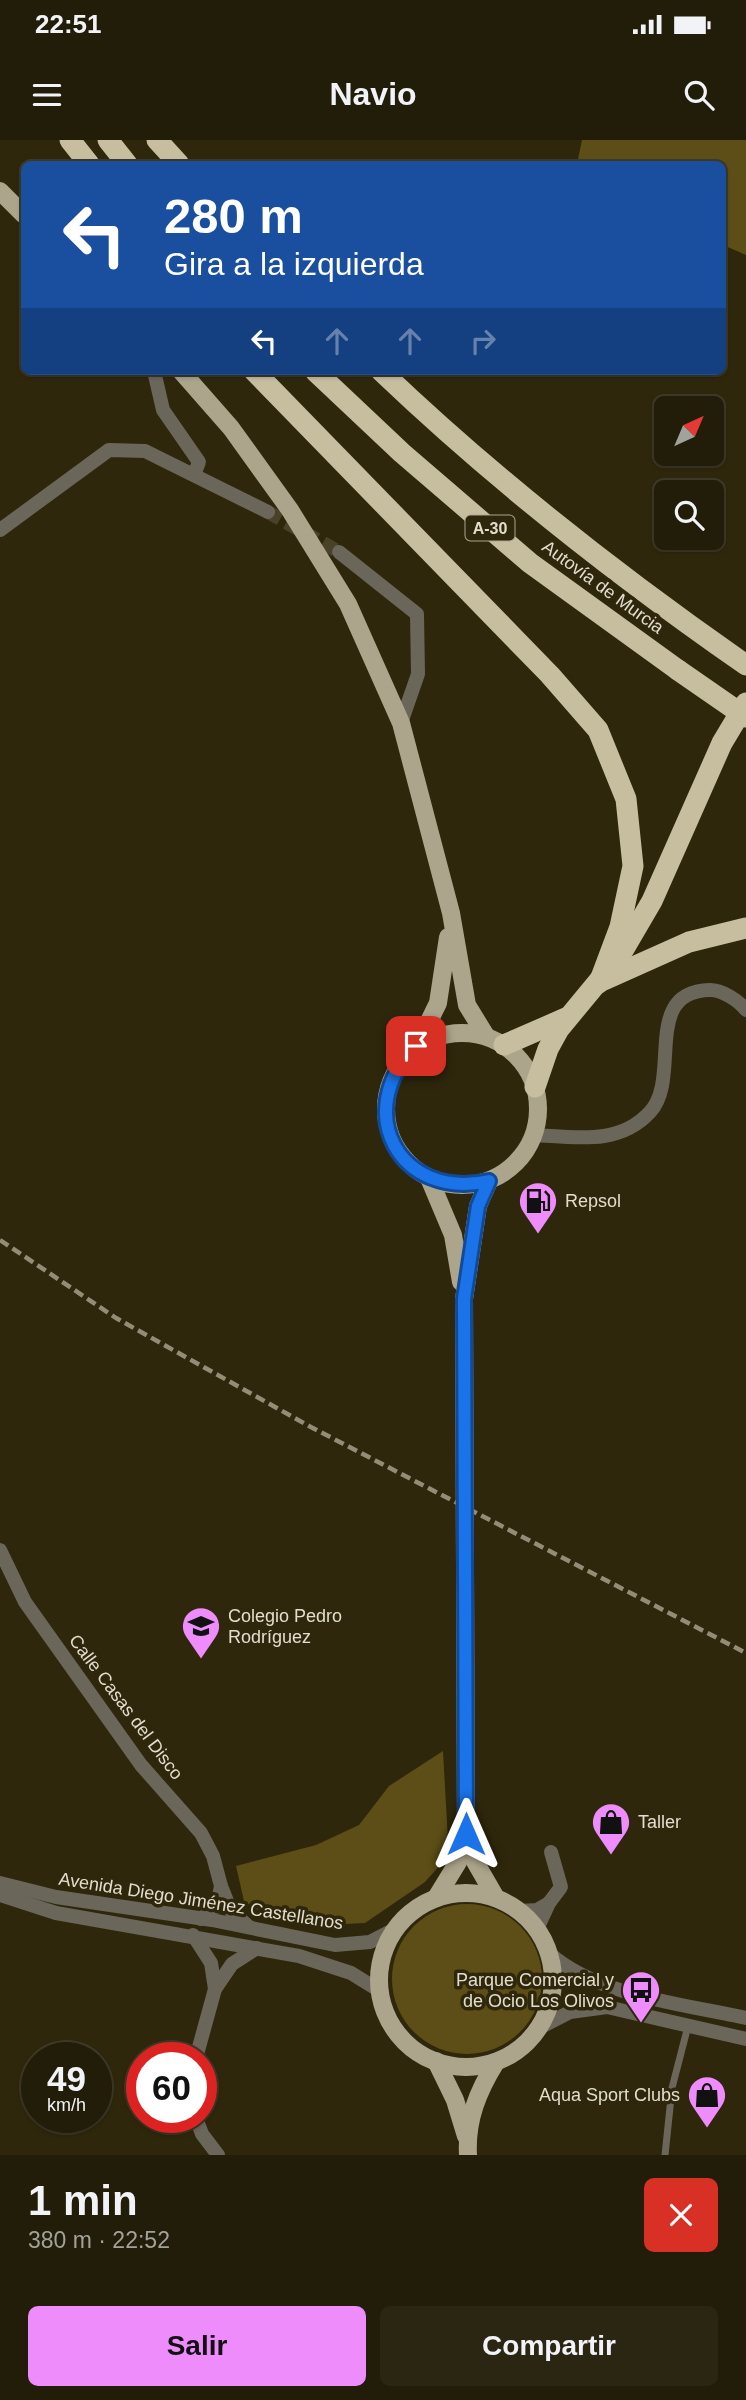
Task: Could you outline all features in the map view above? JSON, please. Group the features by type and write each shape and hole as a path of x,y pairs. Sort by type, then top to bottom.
{"highway":[{"path":"70,140 87,161"},
{"path":"108,140 125,161"},
{"path":"157,140 176,161"},
{"path":"258,375 550,675 598,730 626,799 633,866 620,927 599,983"},
{"name":"Autovía de Murcia","path":"320,375 402,453 530,563 746,717"},
{"name":"Autovía de Murcia","path":"385,375 451,438 589,550 746,665"},
{"path":"535,1087 548,1049 568,1017 621,954 652,901 722,743 746,704"},
{"path":"599,983 689,943 746,928"},
{"path":"495,1040 568,1017"}],"main road":[{"path":"0,191 21,212"},
{"path":"185,375 231,428 297,522 348,604 401,723 451,913 467,1005 495,1040 518,1056 535,1087 538,1111 534,1135 524,1154 508,1170 489,1181 469,1185 449,1184 429,1178 410,1165 396,1148 387,1127 385,1104 389,1082 400,1062 416,1046 429,1026 438,1003 451,913"},
{"path":"416,1046 438,1035 462,1032 495,1040"},
{"path":"429,1178 453,1235 464,1299"},
{"path":"489,1181 478,1206 464,1299 466,1834 473,1858 496,1898"},
{"path":"436,1898 458,1862 466,1834"},
{"path":"466,1892 496,1898 519,1911 537,1930 549,1953 553,1979 550,2005 539,2028 521,2048 496,2062 466,2067 436,2062 415,2050 398,2034 386,2014 380,1991 381,1959 395,1929 413,1910 436,1898 466,1892"},
{"path":"436,2062 455,2100 468,2147"},
{"path":"468,2147 481,2086 496,2062"}],"street":[{"path":"155,375 163,410 199,462 194,475"},
{"path":"0,530 109,450 145,451 268,512"},
{"path":"339,552 417,614 418,674 401,723"},
{"path":"534,1135 599,1138 628,1130 652,1111 660,1094 667,1025 674,1006 695,990 718,990 746,1010"},
{"name":"Calle Casas del Disco","path":"0,1550 25,1602 141,1765 201,1833 213,1856 231,1911 249,1927"},
{"path":"537,1930 549,1903 561,1887 551,1852"},
{"name":"Avenida Diego Jiménez Castellanos","path":"0,1883 55,1897 249,1927 335,1945 369,1942 395,1929"},
{"path":"201,1919 217,1906 221,1886"},
{"name":"Avenida Diego Jiménez Castellanos","path":"0,1895 55,1913 193,1935 329,1964 351,1973 380,1991"},
{"path":"519,1911 537,1910 549,1903"},
{"path":"193,1935 211,1963 216,1978 200,2042"},
{"path":"215,1989 232,1964 257,1948"},
{"path":"549,1953 566,1968 610,1986 746,2018"},
{"path":"539,2028 570,2012 607,2007 746,2039"},
{"path":"202,2133 218,2155"}],"lane":[{"path":"665,2155 672,2088 688,2026"}],"shaded area":[{"path":"582,140 746,140 746,255 726,246 726,161 578,161"},
{"path":"443,1751 448,1841 441,1864 425,1882 365,1923 346,1924 255,1909 244,1901 236,1866 316,1845 359,1825 389,1786"},
{"path":"467,1904 496,1910 520,1926 536,1950 542,1979 536,2008 520,2032 496,2048 467,2054 438,2048 414,2032 398,2008 392,1979 398,1950 414,1926 438,1910"}],"tunnel":[{"path":"268,512 339,552"}],"railway":[{"path":"0,1240 116,1318 309,1426 746,1653"}],"place":[{"name":"Repsol","path":"538,1235"},
{"name":"Colegio Pedro Rodríguez","path":"201,1660"},
{"name":"Taller","path":"611,1856"},
{"name":"Parque Comercial y de Ocio Los Olivos","path":"641,2024"},
{"name":"Aqua Sport Clubs","path":"707,2129"}],"route":[{"path":"416,1046 400,1062 389,1082 385,1104 387,1127 396,1148 410,1165 429,1178 449,1184 469,1185 489,1181 478,1206 464,1299 466,1834"}]}
